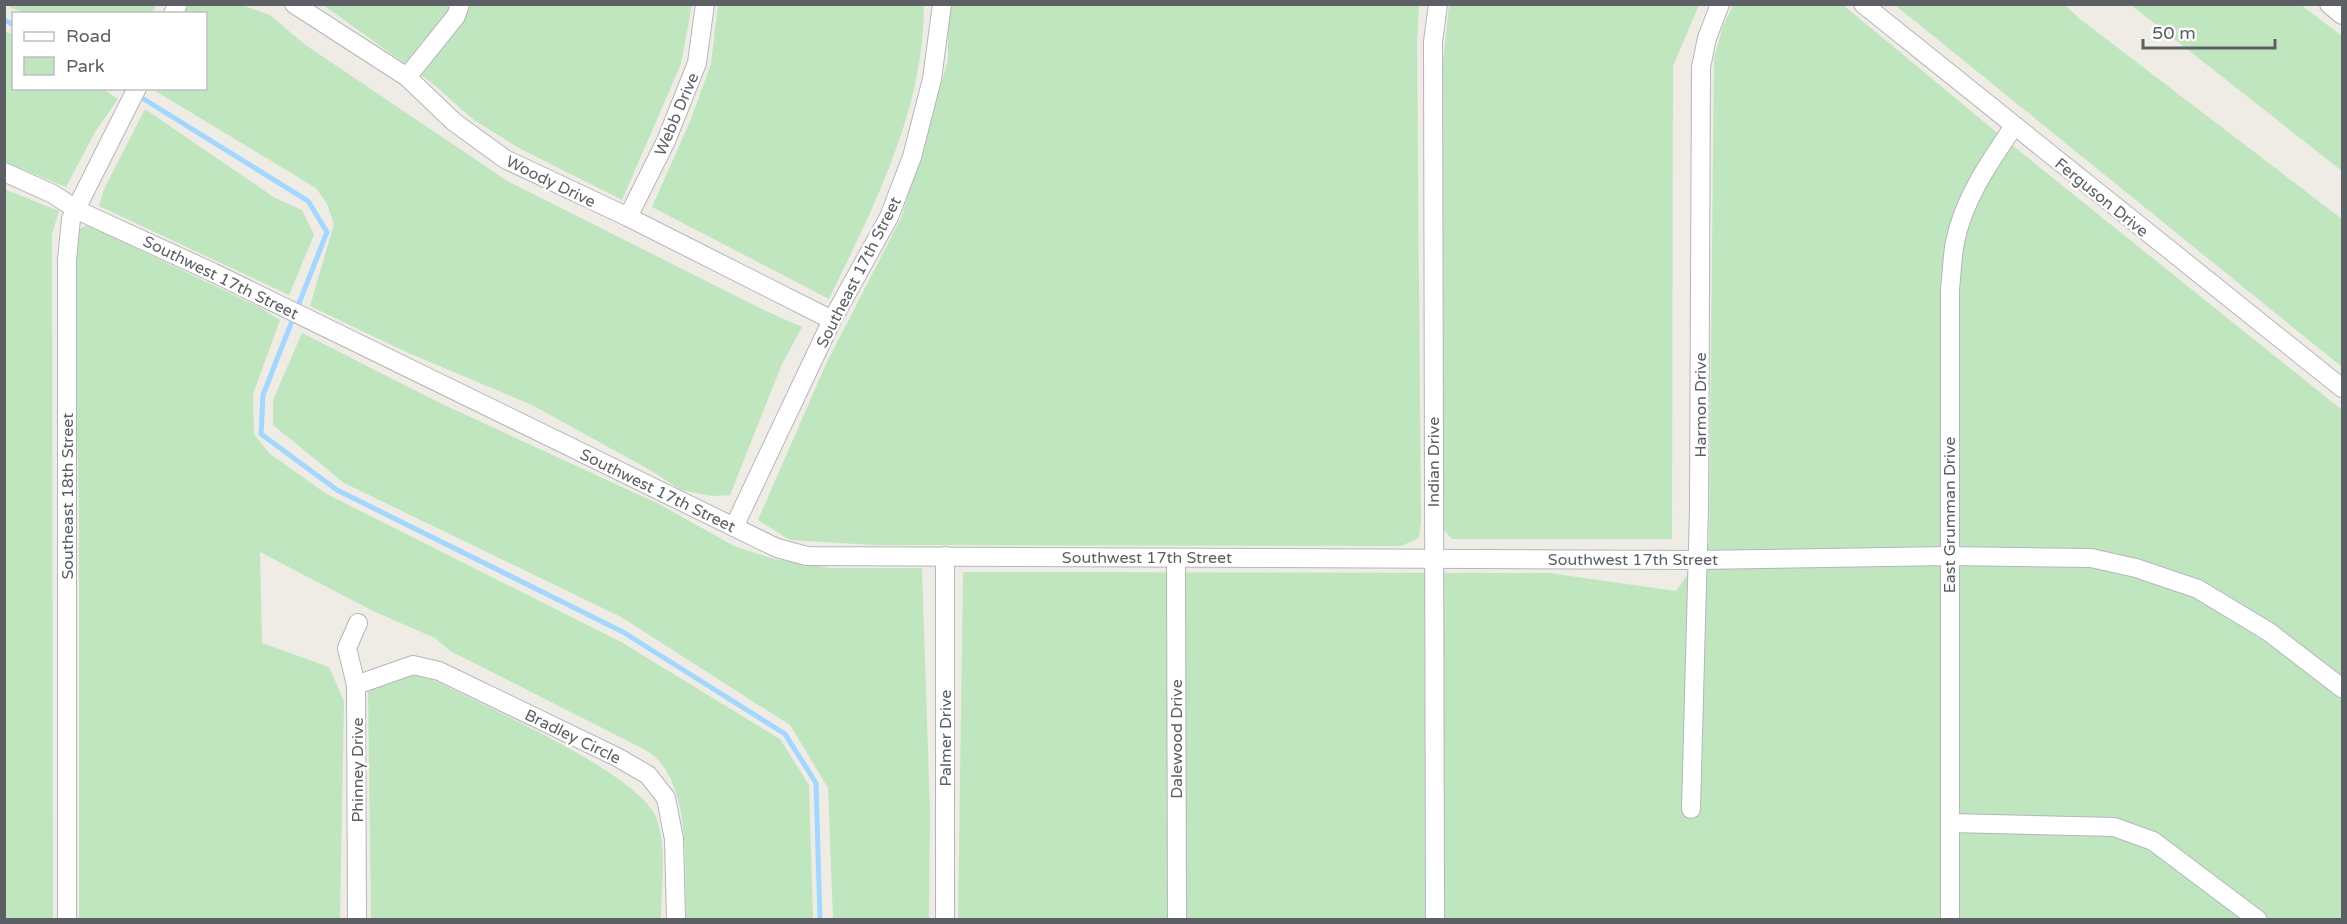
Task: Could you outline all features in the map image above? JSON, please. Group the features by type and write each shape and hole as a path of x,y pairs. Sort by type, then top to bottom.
{"street":[{"name":"Woody Drive","path":"294,4 406,77 454,122 505,159 628,217 832,320"},
{"path":"406,77 456,16 460,4"},
{"name":"Webb Drive","path":"628,217 666,141 697,63 705,4"},
{"name":"Southeast 17th Street","path":"734,527 832,320 889,217 912,157 932,79 942,4"},
{"name":"Indian Drive","path":"1435,920 1433,42 1438,4"},
{"name":"Harmon Drive","path":"1691,809 1697,560 1701,67 1707,38 1720,4"},
{"name":"Ferguson Drive","path":"1863,4 2343,388"},
{"path":"2329,4 2343,15"},
{"name":"Southeast 18th Street","path":"67,920 67,260 71,219 136,90"},
{"name":"East Grumman Drive","path":"1950,920 1948,556 1950,289 1954,243 1963,215 1979,178 2014,126"},
{"name":"Southwest 17th Street","path":"4,172 53,194 77,210 212,272 777,548 807,556 1697,560 1948,556 2091,558 2198,589 2270,632 2343,688"},
{"name":"Palmer Drive","path":"945,556 945,920"},
{"name":"Dalewood Drive","path":"1176,558 1177,920"},
{"name":"Phinney Drive","path":"357,920 356,686 347,648 358,624"},
{"name":"Bradley Circle","path":"356,686 413,665 439,671 617,757 648,776 666,798 674,839 676,920"},
{"path":"1950,823 2114,827 2153,841 2258,920"}],"green space":[{"path":"5,5 156,5 153,12 22,12"},
{"path":"188,5 242,5 270,15 304,44 509,182 802,327 782,364 730,495 712,496 681,490 650,470 532,405 404,351 310,306 334,224 327,204 316,188 154,90 207,90 207,12 185,12"},
{"path":"323,5 692,5 681,64 622,200 519,148 474,120 432,83"},
{"path":"718,5 924,5 922,44 906,120 879,193 829,299 652,207 691,119 711,64"},
{"path":"948,5 1419,5 1417,43 1421,521 1419,538 1401,546 872,545 790,540 758,520 826,364 901,218 948,60"},
{"path":"1449,5 1699,5 1673,66 1672,539 1452,539 1442,528 1443,62"},
{"path":"1733,5 1843,5 2018,150 2342,410 2342,919 958,920 963,572 1549,573 1676,591 1709,544 1714,58 1723,26"},
{"path":"1895,5 2065,5 2080,19 2342,219 2342,367"},
{"path":"2131,5 2301,5 2342,36 2342,171"},
{"path":"4,31 12,35 12,90 104,90 118,99 95,132 66,187 5,162"},
{"path":"145,109 275,198 302,210 314,235 289,295 99,206 104,189"},
{"path":"4,189 59,211 52,234 53,919 5,919"},
{"path":"87,225 259,307 280,320 253,394 254,434 269,453 325,493 621,642 780,739 809,785 813,919 686,919 684,834 681,812 676,791 668,773 653,755 450,651 435,638 373,611 260,552 262,643 329,667 344,701 340,919 79,919 79,514 73,264 78,230"},
{"path":"302,333 442,404 657,503 734,546 774,559 830,568 922,568 930,812 929,919 833,919 828,788 790,725 621,617 344,483 273,425 273,400"},
{"path":"424,676 523,724 590,760 619,779 641,798 655,815 659,826 663,852 661,919 371,919 368,692 395,678"}],"waterway":[{"path":"4,20 12,24"},
{"path":"129,90 308,201 327,232 263,395 261,434 337,490 623,632 785,734 816,783 820,920"}]}
